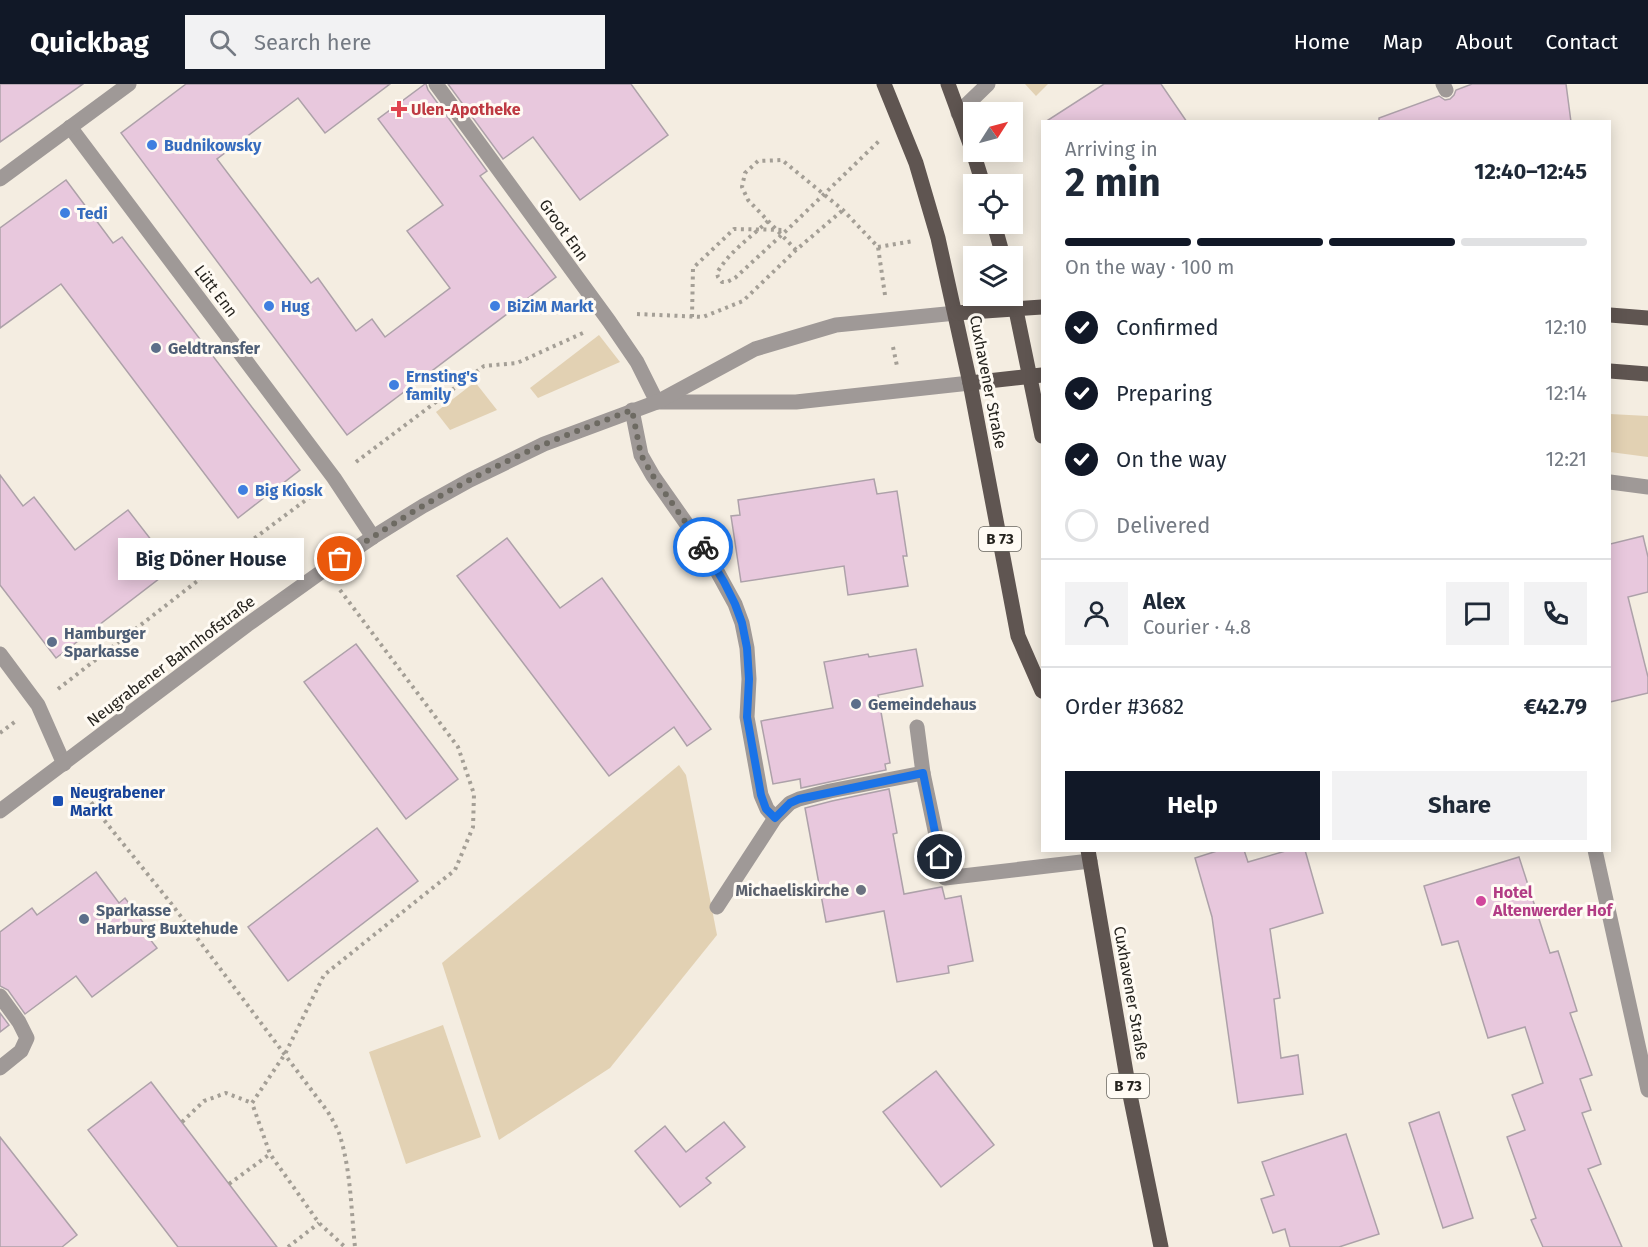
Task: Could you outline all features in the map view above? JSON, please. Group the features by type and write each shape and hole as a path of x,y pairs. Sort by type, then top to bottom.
{"main road":[{"name":"Cuxhavener Straße","path":"884,84 916,163 927,199 956,313 1018,636 1041,689"},
{"path":"948,84 979,174"},
{"path":"1016,306 1037,375 1041,424"},
{"path":"956,313 1041,307"},
{"path":"1611,315 1648,318"},
{"path":"1611,371 1648,374"},
{"path":"970,383 1037,375"},
{"name":"Cuxhavener Straße","path":"1089,856 1129,1090 1161,1247"}],"street":[{"path":"0,179 129,84"},
{"name":"Groot Enn","path":"436,84 609,321 637,362 657,402"},
{"path":"958,113 988,84"},
{"name":"Lütt Enn","path":"70,127 334,478 373,537"},
{"name":"Neugrabener Bahnhofstraße","path":"0,812 324,570 423,506 470,480 544,444 657,402 755,349 836,325 956,313"},
{"name":"Neugrabener Bahnhofstraße","path":"657,402 796,402 970,383"},
{"path":"632,410 641,455 707,553 739,613 747,648 749,679 747,717 751,740 761,795 766,809 775,818"},
{"path":"1611,482 1648,487"},
{"path":"0,654 38,705 64,764"},
{"path":"917,727 923,773 945,878 1089,856"},
{"path":"717,907 775,818 790,803 799,799 923,773"},
{"path":"1595,852 1648,1090"},
{"path":"0,996 19,1022 27,1038 21,1051 0,1068"}],"path":[{"path":"768,221 723,264 717,273 722,282 735,278 879,141"},
{"path":"796,250 748,200 742,187 746,173 758,161 782,160 843,210 878,247 888,319 902,391"},
{"path":"0,733 200,579 484,366 517,363 626,314 703,317 743,301 796,250 843,210"},
{"path":"692,317 693,268 734,229 787,230"},
{"path":"878,247 914,241"},
{"path":"252,1102 285,1054 324,975 455,870 473,828 474,794 458,747 324,570"},
{"path":"64,764 104,820 170,902 328,1112 338,1131 347,1169 355,1247"},
{"path":"182,1122 204,1101 226,1094 252,1102"},
{"path":"252,1102 270,1154 319,1223 345,1247"},
{"path":"229,1184 270,1154"},
{"path":"288,1247 319,1223"}],"shaded area":[{"path":"1025,84 1048,84 1036,96"},
{"path":"599,335 620,362 538,398 530,388"},
{"path":"475,382 497,410 450,430 436,412"},
{"path":"1611,414 1648,416 1648,457 1611,452"},
{"path":"679,765 686,775 717,935 610,1068 499,1140 442,963"},
{"path":"443,1025 481,1137 406,1164 369,1052"}],"building":[{"path":"0,84 83,84 0,142"},
{"path":"186,84 390,84 325,133 298,98 217,159 311,283 318,278 356,331 372,319 385,337 450,288 407,231 443,205 378,119 425,84 487,171 480,176 556,277 347,435 121,133"},
{"path":"448,84 631,84 668,135 580,200 533,137 503,159"},
{"path":"1104,84 1161,84 1186,120 1048,120"},
{"path":"1472,84 1566,84 1571,120 1379,120 1379,118 1439,96 1445,100 1450,99 1456,90"},
{"path":"66,180 113,243 122,237 300,470 238,518 61,284 0,328 0,228"},
{"path":"0,475 23,506 34,497 75,550 128,510 173,568 56,658 0,585"},
{"path":"874,479 877,494 897,491 907,556 903,556 908,586 848,595 844,566 741,582 731,516 740,515 738,500"},
{"path":"1643,536 1648,557 1648,592 1628,597 1648,677 1648,693 1611,702 1611,544"},
{"path":"507,538 560,608 602,578 711,729 687,746 674,727 609,776 457,576"},
{"path":"356,644 458,779 406,819 304,682"},
{"path":"916,649 923,686 878,695 890,763 885,764 886,770 801,788 800,779 773,784 761,721 833,708 824,662"},
{"name":"Michaeliskirche","path":"889,789 897,833 893,834 904,894 942,887 945,899 961,896 973,961 948,966 949,973 897,982 884,911 826,922 805,808"},
{"path":"377,828 418,881 288,981 248,927"},
{"path":"1214,852 1245,852 1248,862 1282,852 1306,852 1323,913 1270,929 1280,998 1274,999 1281,1058 1298,1055 1303,1094 1238,1103 1212,917 1195,858"},
{"path":"1519,857 1550,953 1558,951 1577,1011 1570,1013 1592,1075 1580,1079 1591,1110 1582,1113 1601,1164 1588,1169 1622,1247 1543,1247 1531,1220 1536,1218 1507,1137 1525,1130 1512,1095 1543,1083 1525,1027 1488,1038 1458,941 1442,945 1424,886"},
{"path":"96,872 119,903 125,898 145,925 141,928 157,948 92,997 76,976 25,1014 8,990 0,986 0,932 32,908 37,915"},
{"path":"0,1013 9,1025 0,1032"},
{"path":"936,1071 994,1145 941,1187 883,1112"},
{"path":"151,1082 277,1247 178,1247 88,1130"},
{"path":"1439,1112 1473,1218 1443,1228 1409,1123"},
{"path":"724,1122 745,1147 706,1178 711,1183 680,1207 635,1151 665,1126 686,1152"},
{"path":"1346,1134 1379,1234 1339,1247 1290,1247 1285,1229 1273,1233 1261,1199 1274,1195 1262,1162"},
{"path":"0,1137 77,1235 62,1247 0,1247"}],"way so far":[{"path":"340,559 423,506 470,480 544,444 632,410 641,455 703,547"}],"place":[{"name":"Ulen-Apotheke","path":"399,109"},
{"name":"Budnikowsky","path":"152,145"},
{"name":"Tedi","path":"65,213"},
{"name":"Hug","path":"269,306"},
{"name":"BiZiM Markt","path":"495,306"},
{"name":"Geldtransfer","path":"156,348"},
{"name":"Ernsting's family","path":"394,385"},
{"name":"Big Kiosk","path":"243,490"},
{"name":"Big Döner House","path":"340,559"},
{"name":"Hamburger Sparkasse","path":"52,642"},
{"name":"Gemeindehaus","path":"856,704"},
{"name":"Neugrabener Markt","path":"58,801"},
{"name":"Michaeliskirche","path":"861,890"},
{"name":"Hotel Altenwerder Hof","path":"1481,901"},
{"name":"Sparkasse Harburg Buxtehude","path":"84,919"}],"route":[{"path":"703,547 724,582 742,623 747,648 749,679 747,717 761,795 766,809 775,818 790,803 799,799 923,773 940,857"}]}
